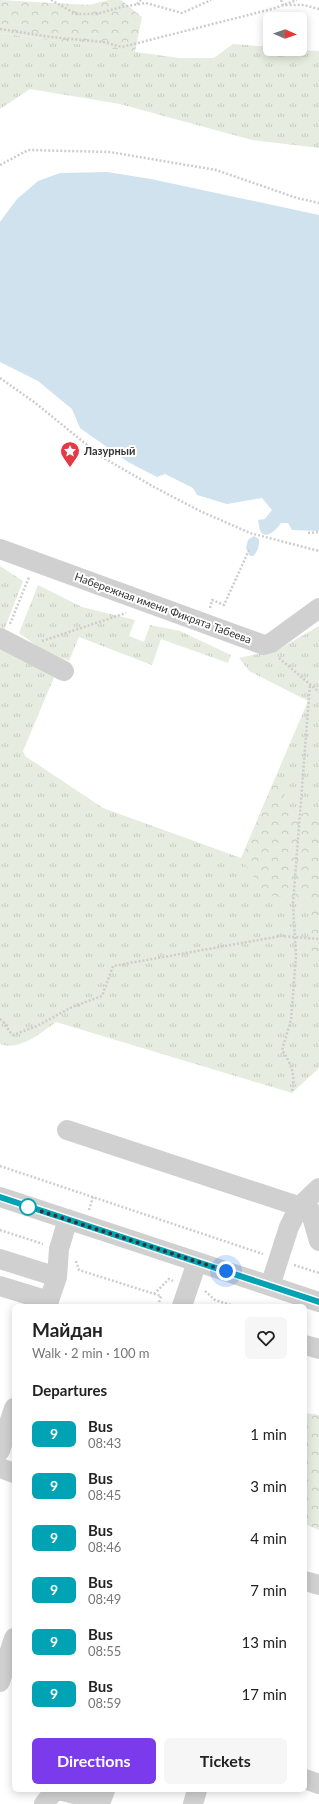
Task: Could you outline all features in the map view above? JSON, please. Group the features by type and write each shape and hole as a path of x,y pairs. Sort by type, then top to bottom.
{"street":[{"name":"Набережная имени Фикрята Табеева","path":"0,549 264,645 271,643 319,608"},
{"path":"8,642 64,671"},
{"path":"67,1130 310,1210 319,1241"},
{"path":"270,1286 289,1227 299,1207 319,1188"},
{"path":"0,1197 319,1302"},
{"path":"0,1286 48,1304 57,1277 59,1249 68,1219"},
{"path":"0,1259 57,1277"},
{"path":"184,1304 197,1262"},
{"path":"307,1345 319,1349"},
{"path":"0,1451 12,1414"},
{"path":"0,1468 12,1472"},
{"path":"307,1581 319,1585"},
{"path":"0,1682 12,1644"},
{"path":"307,1780 319,1784"},
{"path":"44,1804 53,1792"},
{"path":"67,1792 101,1801 104,1792"},
{"path":"193,1804 196,1792"}],"path":[{"path":"51,0 76,14 96,14 121,7 146,3 182,13 211,0"},
{"path":"137,4 141,0"},
{"path":"281,0 283,5"},
{"path":"0,29 51,38 103,42 122,47 297,0"},
{"path":"283,5 304,5 319,9"},
{"path":"0,165 28,150 110,152 216,170 297,198 319,203"},
{"path":"0,378 34,402 102,457 154,487 200,511 250,533 319,552"},
{"path":"308,533 319,532"},
{"path":"212,600 224,604 249,550"},
{"path":"30,574 8,642 86,628 131,612"},
{"path":"275,654 319,692"},
{"path":"292,1091 294,1080 292,1067 282,1050 290,1020 296,956 293,904 310,684"},
{"path":"0,1018 7,1030 13,1035 37,1026 72,1007 102,996 113,966 281,936 319,939"},
{"path":"0,1166 265,1255"},
{"path":"88,1210 93,1197"},
{"path":"0,1230 45,1244"},
{"path":"76,1259 79,1270 161,1296 159,1304"},
{"path":"291,1264 319,1273"}],"green space":[{"path":"0,0 89,5 108,0 121,0 142,17 135,52 0,33"},
{"path":"0,33 179,58 214,58 233,44 263,46 263,56 307,56 307,51 319,51 319,148 252,140 120,104 30,89 0,109"},
{"path":"0,566 23,581 4,630 0,628"},
{"path":"38,585 82,607 135,620 129,636 144,642 150,625 180,631 231,655 228,663 161,639 152,665 79,637 69,661 41,649 19,633"},
{"path":"319,626 319,1068 292,1093 56,1022 37,1036 23,1043 8,1046 0,1044 0,645 55,675 23,751 25,756 103,808 241,858 308,701 249,671 239,658 279,649"},
{"path":"273,783 281,786 291,820 319,805 319,962 310,957 310,900 266,895 241,859"},
{"path":"307,1413 319,1415 319,1530 307,1525"}],"water":[{"path":"107,172 151,179 319,215 319,531 292,530 288,523 281,523 271,533 265,535 260,530 258,520 265,519 272,510 262,498 227,504 197,495 193,488 165,474 157,477 128,462 80,428 72,409 38,381 0,362 0,222 17,199 38,181 60,173"},
{"path":"254,536 259,539 259,546 255,554 250,556 246,548 248,540"}],"bus line":[{"name":"9","path":"0,1197 319,1302"}],"place":[{"name":"Лазурный","path":"70,468"}],"route":[{"path":"28,1207 226,1271"}]}
